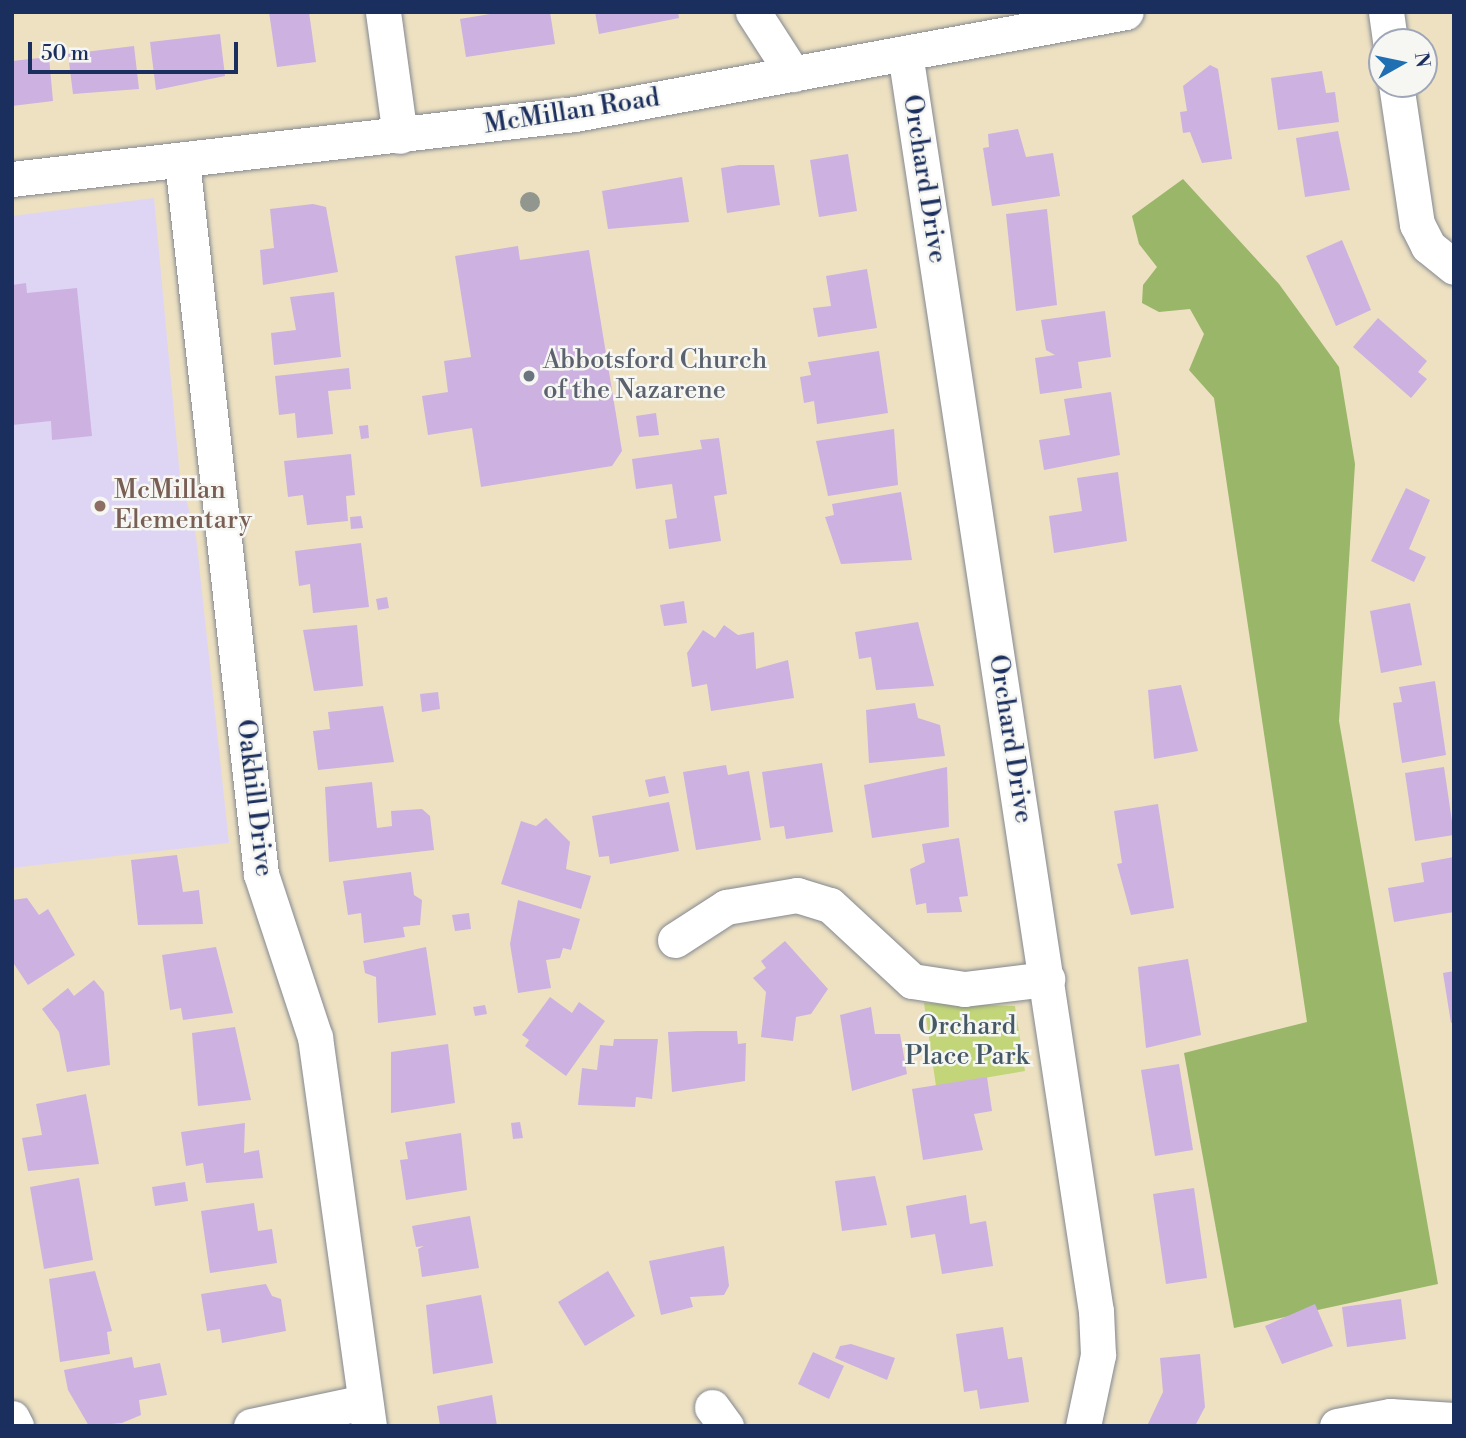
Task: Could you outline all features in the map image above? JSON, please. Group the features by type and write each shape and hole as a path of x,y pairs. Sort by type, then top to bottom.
{"street":[{"path":"383,12 400,136"},
{"path":"753,12 793,74"},
{"name":"McMillan Road","path":"12,179 575,114 1126,12"},
{"name":"Orchard Drive","path":"905,53 1096,1311 1098,1355 1083,1426"},
{"path":"1398,98 1417,224 1429,246 1454,267"},
{"name":"Oakhill Drive","path":"181,161 261,874 314,1037 367,1414"},
{"path":"675,940 726,906 797,895 830,905 912,981 964,989 1047,979"},
{"path":"251,1426 367,1414"},
{"path":"1337,1426 1390,1416 1454,1420"},
{"path":"12,1418 16,1426"}],"shaded area":[{"name":"McMillan Elementary","path":"154,198 180,477 196,536 229,843 12,868 12,216"}],"green space":[{"path":"1183,179 1279,284 1339,367 1355,464 1339,721 1438,1284 1234,1328 1184,1053 1307,1022 1214,398 1189,370 1204,334 1190,309 1159,312 1142,303 1143,285 1157,267 1139,244 1132,216"},
{"name":"Orchard Place Park","path":"924,1003 1015,1006 1025,1071 936,1086"}],"building":[{"path":"269,12 309,12 316,62 277,67"},
{"path":"502,12 550,12 555,44 466,57 460,19"},
{"path":"595,12 678,12 679,18 599,34"},
{"path":"220,34 225,76 156,90 150,42"},
{"path":"134,46 139,89 73,94 68,54"},
{"path":"49,57 53,101 12,106 12,61"},
{"path":"1210,65 1218,69 1232,159 1202,163 1190,132 1183,133 1180,112 1187,111 1183,86"},
{"path":"1322,71 1326,93 1335,92 1339,122 1278,130 1271,78"},
{"path":"1018,129 1026,157 1053,153 1060,196 992,206 983,148 989,147 988,134"},
{"path":"1338,131 1350,190 1305,197 1296,138"},
{"path":"848,154 857,211 819,217 810,160"},
{"path":"774,165 780,205 727,213 721,168"},
{"path":"682,177 689,222 608,229 602,191"},
{"path":"313,204 326,207 338,272 263,285 260,250 274,248 270,209"},
{"path":"1047,209 1057,305 1016,311 1006,214"},
{"path":"1342,240 1371,310 1336,326 1306,256"},
{"name":"Abbotsford Church of the Nazarene","path":"518,246 520,260 589,250 622,451 612,466 481,487 472,428 428,435 422,396 448,392 444,361 471,357 455,256"},
{"path":"867,269 877,328 818,337 813,308 831,306 826,276"},
{"path":"26,283 27,293 77,288 92,436 52,440 51,421 12,425 12,285"},
{"path":"334,292 341,357 274,365 271,333 296,330 290,297"},
{"path":"1105,311 1111,357 1078,362 1082,388 1040,394 1035,358 1055,355 1046,350 1041,320"},
{"path":"1378,318 1427,361 1418,372 1427,379 1411,398 1353,347"},
{"path":"879,351 888,413 817,424 814,401 804,403 800,377 811,375 808,362"},
{"path":"349,368 351,389 328,391 333,434 297,438 295,413 279,415 275,376"},
{"path":"1111,392 1120,455 1044,470 1039,440 1070,435 1064,399"},
{"path":"656,413 659,435 639,437 636,416"},
{"path":"368,425 369,438 361,439 359,426"},
{"path":"894,429 898,485 828,496 816,441"},
{"path":"719,438 727,494 714,496 721,541 669,549 665,520 677,518 672,484 636,489 632,459 702,449 700,440"},
{"path":"351,454 355,495 346,496 348,521 307,525 303,495 288,497 284,461"},
{"path":"1118,472 1127,541 1054,553 1049,516 1082,511 1077,478"},
{"path":"1406,488 1430,500 1409,549 1426,557 1414,582 1371,561"},
{"path":"901,492 912,560 841,564 825,517 834,515 832,504"},
{"path":"361,516 363,528 351,529 350,517"},
{"path":"361,543 369,607 313,613 310,584 299,586 295,551"},
{"path":"387,597 389,608 378,610 376,599"},
{"path":"684,601 687,623 664,626 660,605"},
{"path":"1410,603 1422,665 1381,673 1370,611"},
{"path":"918,622 934,686 876,690 871,657 859,659 855,632"},
{"path":"357,625 363,686 314,691 303,630"},
{"path":"724,625 738,635 754,632 756,669 788,660 794,698 711,711 707,684 692,687 687,653 703,630 715,638"},
{"path":"1435,681 1446,755 1402,763 1393,703 1402,702 1399,687"},
{"path":"1181,685 1198,751 1154,759 1148,690"},
{"path":"438,692 440,709 422,712 420,694"},
{"path":"915,703 918,718 940,725 945,756 869,763 866,710"},
{"path":"383,706 394,762 318,770 313,731 330,729 328,712"},
{"path":"822,763 833,832 786,839 784,826 770,828 762,772"},
{"path":"726,765 728,775 749,771 761,840 696,850 683,772"},
{"path":"947,767 949,827 872,838 864,785"},
{"path":"1444,767 1454,835 1415,841 1405,773"},
{"path":"665,776 669,793 649,797 645,780"},
{"path":"372,782 377,828 392,826 391,811 422,809 430,816 434,850 329,862 325,787"},
{"path":"669,802 679,851 610,864 609,856 599,857 592,816"},
{"path":"1158,804 1174,908 1131,915 1117,864 1122,863 1114,811"},
{"path":"546,818 570,842 566,869 591,876 581,909 501,884 521,821 536,826"},
{"path":"959,838 968,896 959,897 962,912 927,913 926,903 916,905 910,869 925,862 922,844"},
{"path":"177,855 183,892 199,890 203,924 138,925 131,860"},
{"path":"1454,857 1454,912 1394,922 1388,888 1424,882 1421,863"},
{"path":"411,872 414,895 422,900 420,925 403,927 405,937 364,943 361,913 348,915 343,881"},
{"path":"27,898 39,915 48,909 75,955 28,985 12,961 12,900"},
{"path":"518,900 580,919 571,950 563,948 560,958 546,960 551,988 518,993 510,944"},
{"path":"469,913 471,929 455,931 452,915"},
{"path":"785,941 828,989 811,1014 796,1017 793,1041 761,1037 766,992 753,978 766,968 761,961"},
{"path":"216,947 233,1013 183,1020 181,1008 170,1010 162,955"},
{"path":"426,947 436,1015 378,1023 376,977 365,973 363,961"},
{"path":"1188,959 1201,1035 1146,1048 1138,967"},
{"path":"1454,971 1454,1022 1451,1023 1443,973"},
{"path":"94,980 104,992 110,1065 67,1072 59,1032 42,1009 68,988 74,996"},
{"path":"550,997 572,1013 579,1002 605,1021 566,1076 525,1046 529,1040 522,1035"},
{"path":"485,1005 487,1014 475,1016 473,1007"},
{"path":"871,1007 875,1034 900,1034 907,1074 852,1091 840,1015"},
{"path":"235,1027 251,1100 198,1106 192,1033"},
{"path":"737,1031 738,1044 746,1043 745,1081 672,1092 668,1032"},
{"path":"614,1039 658,1039 652,1099 636,1097 635,1107 578,1105 582,1068 597,1070 600,1045 613,1046"},
{"path":"448,1044 455,1103 391,1113 391,1052"},
{"path":"1179,1064 1193,1150 1155,1156 1141,1070"},
{"path":"987,1077 992,1111 974,1114 983,1150 923,1160 912,1089"},
{"path":"86,1094 99,1164 28,1171 22,1138 42,1135 36,1104"},
{"path":"520,1122 523,1138 513,1139 511,1123"},
{"path":"245,1123 244,1153 259,1150 263,1178 206,1183 203,1163 186,1166 181,1132"},
{"path":"461,1133 467,1190 406,1200 400,1160 408,1159 405,1142"},
{"path":"875,1176 887,1225 842,1231 835,1181"},
{"path":"79,1178 93,1260 44,1269 30,1187"},
{"path":"185,1182 188,1201 155,1206 152,1187"},
{"path":"1194,1188 1207,1278 1166,1284 1153,1194"},
{"path":"966,1195 970,1224 986,1221 993,1266 942,1274 935,1234 911,1238 906,1206"},
{"path":"254,1203 258,1231 272,1229 277,1263 210,1273 201,1211"},
{"path":"470,1216 479,1268 422,1277 418,1249 424,1246 416,1247 412,1226"},
{"path":"724,1246 729,1286 724,1295 690,1297 693,1307 661,1315 649,1261"},
{"path":"95,1271 112,1331 107,1332 110,1354 60,1362 49,1279"},
{"path":"608,1271 635,1316 585,1346 558,1302"},
{"path":"266,1284 272,1296 281,1299 286,1331 222,1343 220,1329 207,1331 201,1294"},
{"path":"481,1295 493,1363 433,1374 426,1305"},
{"path":"1401,1299 1406,1339 1347,1347 1342,1307"},
{"path":"1315,1304 1333,1346 1282,1364 1265,1326"},
{"path":"1003,1327 1008,1359 1022,1357 1029,1402 980,1409 977,1390 964,1392 956,1334"},
{"path":"851,1344 895,1358 887,1380 835,1358 840,1346"},
{"path":"813,1352 844,1366 829,1399 798,1384"},
{"path":"1200,1354 1205,1407 1195,1426 1147,1426 1163,1392 1160,1358"},
{"path":"132,1357 134,1368 160,1363 167,1395 139,1400 141,1415 122,1423 89,1426 68,1390 64,1370"},
{"path":"492,1395 497,1426 440,1426 437,1406"}],"place":[{"name":"Abbotsford Church of the Nazarene","path":"529,376"},
{"name":"McMillan Elementary","path":"100,506"}]}
